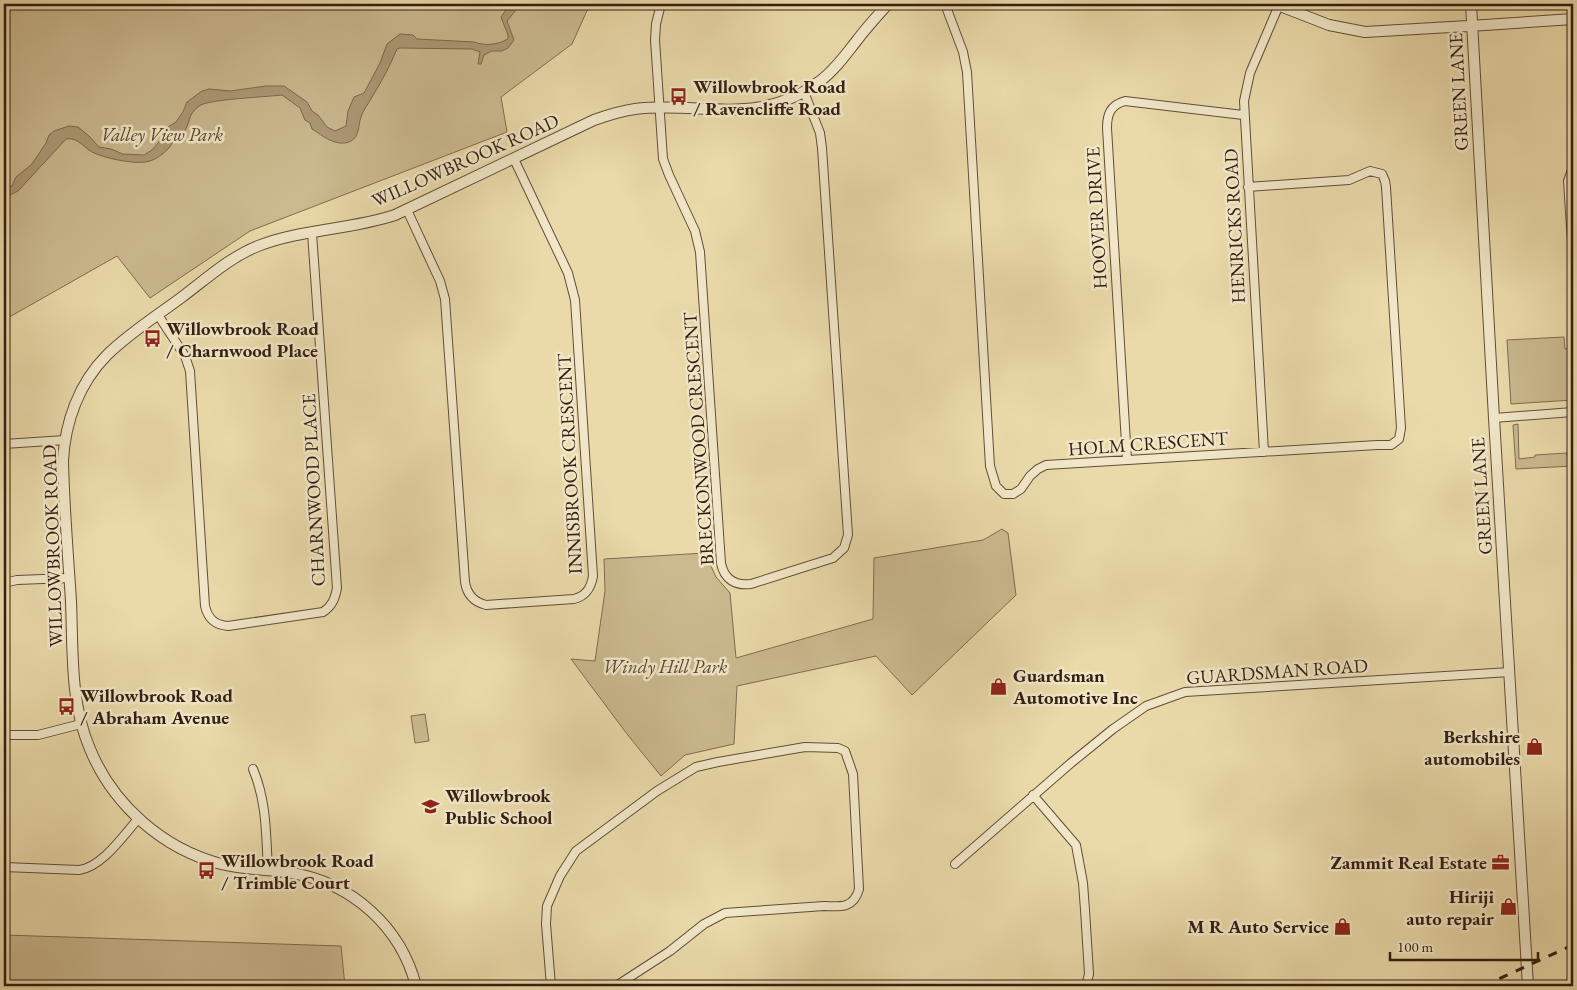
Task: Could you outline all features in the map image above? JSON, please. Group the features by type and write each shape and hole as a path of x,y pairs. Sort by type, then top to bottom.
{"street":[{"name":"BRECKONWOOD CRESCENT","path":"661,4 655,29 663,159 695,232 700,252 721,563 722,570 736,584 746,585 833,558 844,548 848,536 822,148 820,133 804,92"},
{"name":"WILLOWBROOK ROAD","path":"416,986 410,967 397,943 379,919 358,900 328,883 310,877 293,873 241,868 192,854 164,839 138,819 117,795 101,772 81,724 76,689 69,578 63,472 65,440 79,394 107,354 243,253 273,241 381,220 605,116 626,110 659,108 744,110 782,102 804,92 822,80 840,62 888,4"},
{"name":"HOLM CRESCENT","path":"945,4 963,52 966,72 990,466 996,486 1004,494 1013,494 1021,489 1030,476 1038,469 1046,466 1391,445 1399,439 1401,428 1386,187 1382,174 1370,171 1350,180 1248,188"},
{"name":"GREEN LANE","path":"1471,4 1528,986"},
{"path":"1277,5 1328,25 1364,32 1573,19"},
{"name":"HENRICKS ROAD","path":"1264,452 1244,101 1250,74 1277,5"},
{"name":"HOOVER DRIVE","path":"1127,460 1107,128 1108,115 1114,105 1125,101 1244,115"},
{"name":"INNISBROOK CRESCENT","path":"406,210 440,281 445,299 467,591 477,602 486,605 581,597 590,589 594,576 574,300 568,273 514,158"},
{"path":"1573,167 1568,181 1573,258"},
{"name":"CHARNWOOD PLACE","path":"158,315 186,356 190,371 204,606 206,612 217,624 228,626 322,612 331,605 337,588 312,233"},
{"path":"1494,418 1573,412"},
{"path":"4,444 65,440"},
{"path":"4,583 15,580 69,578"},
{"name":"GUARDSMAN ROAD","path":"956,864 1033,795 1134,714 1146,706 1185,692 1510,672"},
{"path":"4,735 38,735 81,724"},
{"path":"551,986 546,924 547,906 560,876 576,851 664,786 696,767 805,747 838,748 845,751 853,774 859,888 855,900 849,904 839,906 725,913 704,924 670,950 616,986"},
{"path":"253,769 261,792 266,818 268,871"},
{"path":"1033,795 1076,845 1083,883 1085,910 1089,974 1086,986"},
{"path":"4,867 79,870 90,867 101,860 138,819"}],"green space":[{"name":"Valley View Park","path":"4,4 590,4 572,44 501,97 507,132 250,231 150,298 117,256 4,320"},
{"path":"1564,337 1565,349 1573,348 1573,400 1511,404 1507,340"},
{"path":"1518,424 1519,459 1535,457 1535,455 1567,453 1567,456 1573,456 1573,466 1516,469 1513,425"},
{"name":"Windy Hill Park","path":"1002,529 1008,533 1016,595 912,695 876,656 737,686 734,744 685,755 661,776 571,659 595,661 605,591 604,559 705,553 716,577 730,593 736,658 873,619 874,558 983,540"},
{"path":"425,714 429,741 415,743 411,716"},
{"path":"4,935 341,946 345,986 4,986"}],"shaded area":[{"path":"510,4 521,4 507,21 514,40 508,48 502,51 492,51 484,55 481,64 478,64 480,52 472,49 397,49 363,112 356,136 346,143 335,142 325,138 312,129 310,123 305,120 300,108 282,95 214,102 195,109 184,132 163,153 155,159 148,161 133,162 111,158 92,152 74,139 66,139 18,191 4,198 4,189 12,186 16,177 32,164 49,135 54,131 69,126 78,127 99,147 123,154 144,155 152,150 165,135 168,127 176,122 187,102 202,91 209,89 230,91 266,86 284,86 307,102 312,111 318,115 327,127 335,131 346,126 348,111 354,97 364,93 380,63 387,44 400,34 413,35 417,39 487,44 500,43 508,39 501,17"}],"railway":[{"path":"1483,986 1573,945"}],"place":[{"name":"Willowbrook Road / Ravencliffe Road","path":"679,97"},
{"name":"Willowbrook Road / Charnwood Place","path":"152,339"},
{"name":"Guardsman Automotive Inc","path":"999,686"},
{"name":"Willowbrook Road / Abraham Avenue","path":"66,706"},
{"name":"Berkshire automobiles","path":"1534,747"},
{"name":"Willowbrook Public School","path":"431,806"},
{"name":"Zammit Real Estate","path":"1501,862"},
{"name":"Willowbrook Road / Trimble Court","path":"207,871"},
{"name":"Hiriji auto repair","path":"1508,907"},
{"name":"M R Auto Service","path":"1343,926"}]}
